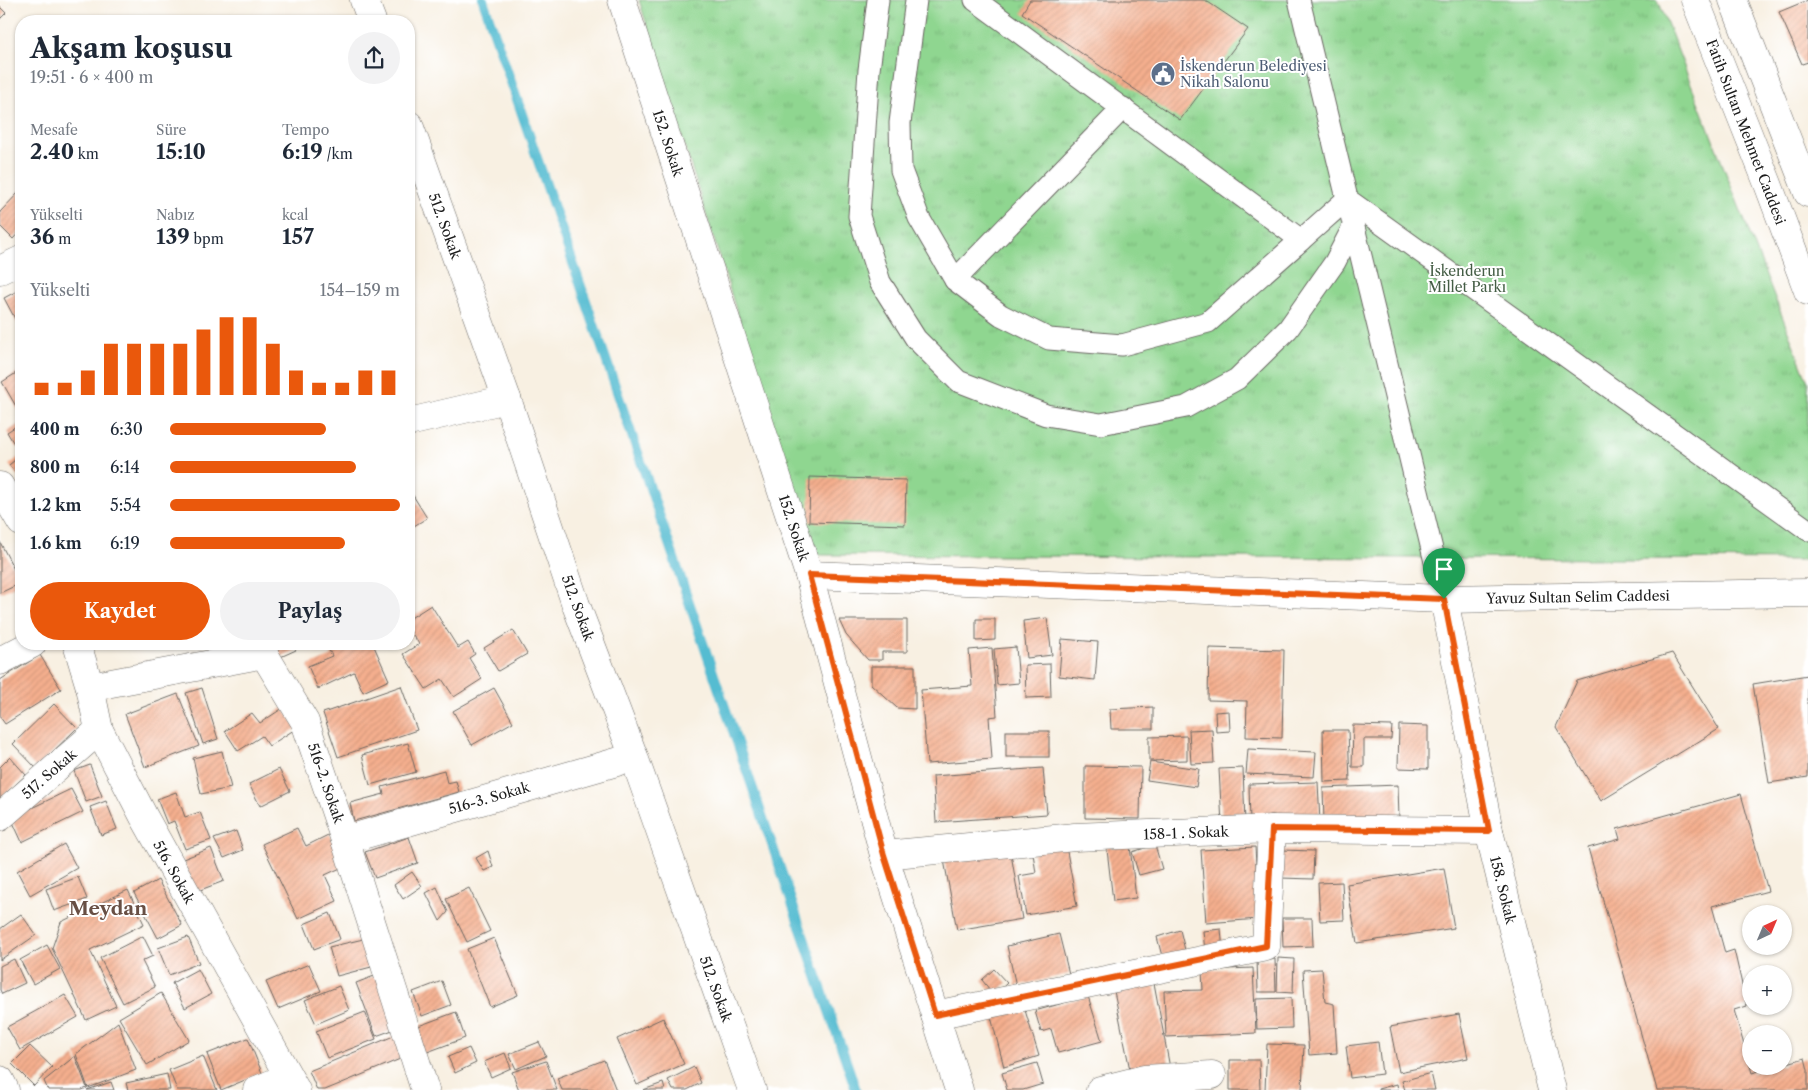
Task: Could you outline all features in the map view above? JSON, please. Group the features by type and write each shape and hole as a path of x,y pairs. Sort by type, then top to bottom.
{"street":[{"path":"364,0 370,15"},
{"name":"152. Sokak","path":"622,0 809,575 884,855 959,1090"},
{"path":"878,0 869,70 859,216 880,282 916,340 958,381 1046,415 1101,424 1186,407 1237,379 1288,329 1335,262 1354,227"},
{"path":"916,0 900,123 901,170 919,218 955,280 1000,315 1049,339 1122,345 1208,322 1347,199"},
{"path":"975,0 1301,240"},
{"path":"1299,0 1444,599"},
{"name":"Fatih Sultan Mehmet Caddesi","path":"1694,0 1768,184 1808,291"},
{"path":"1733,0 1808,193"},
{"path":"955,280 1123,108"},
{"name":"512. Sokak","path":"415,142 507,399 576,605 634,757 752,1090"},
{"path":"1347,199 1808,530"},
{"path":"0,270 15,263"},
{"path":"415,421 507,399"},
{"path":"1,489 15,512"},
{"name":"Yavuz Sultan Selim Caddesi","path":"809,575 1444,599 1808,593"},
{"name":"158. Sokak","path":"1444,599 1489,831 1552,1090"},
{"path":"0,661 21,650"},
{"name":"516. Sokak","path":"79,650 90,686 99,730 144,817 292,1083"},
{"name":"516-2. Sokak","path":"90,686 264,654 306,722 425,1090"},
{"name":"517. Sokak","path":"0,817 99,730"},
{"name":"516-3. Sokak","path":"345,840 634,757"},
{"path":"935,1015 1266,946 1272,829"},
{"name":"158-1 . Sokak","path":"884,855 1075,838 1272,829 1489,831"},
{"path":"1100,1090 1144,1079 1212,1075"},
{"path":"0,1080 5,1090"},
{"path":"257,1090 292,1083"}],"green space":[{"name":"İskenderun Millet Parkı","path":"639,0 1658,0 1808,382 1808,560 813,555"}],"building":[{"name":"İskenderun Belediyesi Nikah Salonu","path":"1030,0 1205,0 1248,29 1180,120 1022,13"},
{"path":"1808,0 1808,62 1802,64 1779,12"},
{"path":"0,7 6,13 0,19"},
{"path":"15,196 15,237 13,239 0,226 0,212"},
{"path":"15,292 15,319 4,298"},
{"path":"15,374 15,405 2,382"},
{"path":"15,427 15,445 7,432"},
{"path":"15,460 15,472 9,465"},
{"path":"810,477 906,480 905,525 809,522"},
{"path":"415,499 427,518 415,525"},
{"path":"0,542 15,571 15,586 0,593"},
{"path":"431,605 458,648 468,642 475,654 469,658 482,679 454,697 442,679 426,689 403,654 409,650 415,650 415,646 419,644 415,638 415,615"},
{"path":"1047,618 1052,655 1027,658 1023,621"},
{"path":"976,619 995,619 995,640 976,641"},
{"path":"839,620 907,620 907,652 882,652 882,660 868,660 846,635"},
{"path":"513,630 527,654 498,671 484,648"},
{"path":"1062,639 1098,642 1095,680 1059,676"},
{"path":"1016,647 1019,683 997,685 994,649"},
{"path":"992,648 997,716 989,717 992,759 927,764 921,690 972,686 969,650"},
{"path":"1209,648 1284,650 1282,738 1246,737 1247,701 1208,700"},
{"path":"272,650 296,650 276,659"},
{"path":"329,650 376,650 389,680 363,692 354,672 318,689 308,666 332,656"},
{"path":"1672,653 1719,729 1601,801 1556,727 1577,681"},
{"path":"40,655 61,689 5,724 0,717 0,680"},
{"path":"1050,664 1051,697 1026,698 1025,665"},
{"path":"871,666 915,666 915,709 897,708 871,684"},
{"path":"1808,675 1808,777 1769,783 1753,684"},
{"path":"401,686 417,730 338,757 323,713"},
{"path":"202,688 218,739 203,744 186,693"},
{"path":"494,688 513,722 472,745 453,711"},
{"path":"178,694 199,746 145,767 125,714"},
{"path":"54,704 77,728 36,768 13,744"},
{"path":"1153,707 1153,729 1111,729 1110,709"},
{"path":"283,708 297,728 269,746 262,736 238,751 225,731 252,713 260,723"},
{"path":"1229,711 1230,731 1216,732 1215,712"},
{"path":"1353,725 1392,726 1391,739 1364,739 1364,767 1352,767"},
{"path":"1399,725 1428,726 1428,769 1398,768"},
{"path":"1212,729 1214,763 1191,764 1189,730"},
{"path":"1323,730 1348,730 1350,781 1324,782"},
{"path":"1006,731 1049,731 1049,757 1006,757"},
{"path":"1187,736 1187,760 1149,761 1149,737"},
{"path":"408,743 416,772 370,785 362,755"},
{"path":"1248,749 1316,752 1314,777 1246,774"},
{"path":"222,751 231,788 201,794 193,758"},
{"path":"10,757 26,775 0,799 0,767"},
{"path":"1150,762 1199,769 1196,787 1147,780"},
{"path":"90,765 102,796 86,802 74,771"},
{"path":"1085,766 1141,767 1140,819 1085,818"},
{"path":"1043,768 1047,814 936,822 933,776"},
{"path":"1243,768 1245,823 1222,824 1219,769"},
{"path":"279,769 290,791 260,806 249,784"},
{"path":"444,770 447,783 456,781 459,792 354,821 350,803 384,794 382,787"},
{"path":"1318,782 1320,822 1250,824 1249,784"},
{"path":"1398,785 1399,819 1324,822 1323,788"},
{"path":"71,789 83,812 22,842 11,818"},
{"path":"176,792 185,817 200,812 211,840 185,849 174,821 167,824 157,799"},
{"path":"1741,794 1768,891 1712,906 1725,953 1734,950 1742,984 1742,1008 1734,1010 1742,1038 1742,1075 1792,1075 1792,1062 1805,1058 1808,1070 1808,1090 1657,1090 1588,848 1620,839 1617,829"},
{"path":"106,801 117,829 101,835 90,807"},
{"path":"297,828 306,846 330,834 345,866 325,875 337,901 298,919 262,844"},
{"path":"236,831 243,850 224,858 214,839"},
{"path":"409,837 418,863 375,878 365,852"},
{"path":"1129,838 1136,898 1113,901 1106,841"},
{"path":"1065,841 1077,906 1026,915 1019,876 1036,873 1032,847"},
{"path":"64,844 77,868 30,895 17,871"},
{"path":"1155,845 1162,869 1139,875 1132,852"},
{"path":"1255,847 1259,919 1206,923 1201,850"},
{"path":"211,848 224,881 195,892 183,859"},
{"path":"1010,848 1022,919 957,930 944,860"},
{"path":"1281,850 1314,851 1313,879 1281,878"},
{"path":"488,851 493,867 484,871 476,858"},
{"path":"1444,868 1454,928 1357,943 1347,884"},
{"path":"412,872 422,886 403,899 394,885"},
{"path":"78,877 87,899 54,911 46,889"},
{"path":"158,880 182,925 158,938 134,893"},
{"path":"1342,882 1344,920 1320,921 1318,883"},
{"path":"437,887 448,912 440,921 426,893"},
{"path":"469,888 490,931 467,942 446,899"},
{"path":"128,890 144,924 90,950 116,1006 86,1020 52,948 61,922"},
{"path":"330,913 340,939 314,949 304,924"},
{"path":"21,914 36,935 0,960 0,929"},
{"path":"1282,918 1312,918 1313,946 1283,947"},
{"path":"1221,929 1223,951 1205,952 1203,931"},
{"path":"1180,930 1186,954 1163,960 1157,937"},
{"path":"1059,934 1069,974 1016,986 1007,946"},
{"path":"143,936 153,956 142,961 155,987 123,1003 100,958"},
{"path":"188,937 199,963 169,975 158,948"},
{"path":"372,937 379,965 337,976 329,947"},
{"path":"494,938 518,995 490,1007 467,949"},
{"path":"47,945 60,969 33,984 20,960"},
{"path":"1278,958 1294,959 1293,993 1277,992"},
{"path":"14,959 25,983 2,994 0,990 0,966"},
{"path":"1257,959 1275,959 1276,992 1258,992"},
{"path":"309,964 321,991 278,1009 266,982"},
{"path":"1253,968 1256,1033 1166,1037 1164,991 1203,990 1202,970"},
{"path":"198,969 211,994 185,1008 172,983"},
{"path":"994,969 1007,983 994,995 982,980"},
{"path":"1322,969 1325,1002 1334,1004 1337,1053 1309,1055 1303,970"},
{"path":"382,973 401,1027 376,1036 356,983"},
{"path":"442,981 451,1005 422,1016 413,992"},
{"path":"1154,983 1170,1068 1131,1075 1114,991"},
{"path":"339,986 349,1010 316,1024 305,1000"},
{"path":"161,993 189,1040 147,1065 119,1018"},
{"path":"65,995 78,1017 20,1050 7,1027"},
{"path":"1088,996 1102,1041 1058,1053 1051,1029 1041,1032 1035,1011"},
{"path":"1291,998 1292,1028 1257,1029 1256,999"},
{"path":"1024,1007 1039,1056 1004,1067 991,1017"},
{"path":"365,1012 376,1039 327,1058 316,1031"},
{"path":"456,1012 465,1038 422,1054 413,1028"},
{"path":"1459,1014 1468,1058 1399,1072 1390,1027"},
{"path":"663,1018 684,1064 637,1085 617,1039"},
{"path":"118,1022 136,1070 88,1088 76,1054"},
{"path":"396,1035 405,1057 325,1090 317,1090 309,1071"},
{"path":"248,1038 262,1073 221,1090 207,1054"},
{"path":"539,1042 546,1056 516,1069 509,1054"},
{"path":"1378,1042 1382,1074 1350,1078 1346,1046"},
{"path":"1267,1044 1304,1045 1302,1090 1265,1090"},
{"path":"30,1046 52,1067 34,1086 12,1064"},
{"path":"469,1048 476,1063 455,1073 448,1057"},
{"path":"505,1053 511,1068 491,1077 484,1062"},
{"path":"75,1056 87,1088 82,1090 48,1090 44,1081"},
{"path":"203,1056 217,1090 177,1090 169,1070"},
{"path":"604,1060 616,1090 562,1090 557,1078"},
{"path":"1230,1060 1259,1060 1260,1090 1230,1090"},
{"path":"546,1061 557,1090 519,1090 512,1072"},
{"path":"1037,1063 1043,1084 1023,1090 1007,1090 1002,1073"},
{"path":"694,1067 701,1083 687,1090 673,1090 668,1080"},
{"path":"1431,1073 1435,1090 1405,1090 1402,1081"},
{"path":"167,1074 170,1090 128,1090 126,1083"},
{"path":"111,1082 114,1090 87,1090"},
{"path":"663,1083 665,1090 643,1090"},
{"path":"1397,1084 1398,1090 1378,1090 1378,1089"}],"waterway":[{"path":"483,0 856,1090"}],"place":[{"name":"İskenderun Belediyesi Nikah Salonu","path":"1163,74"}],"district":[{"name":"Meydan","path":"108,908"}],"route":[{"path":"809,575 1444,599 1489,831 1272,829 1266,946 935,1015 884,855 809,575"}]}
